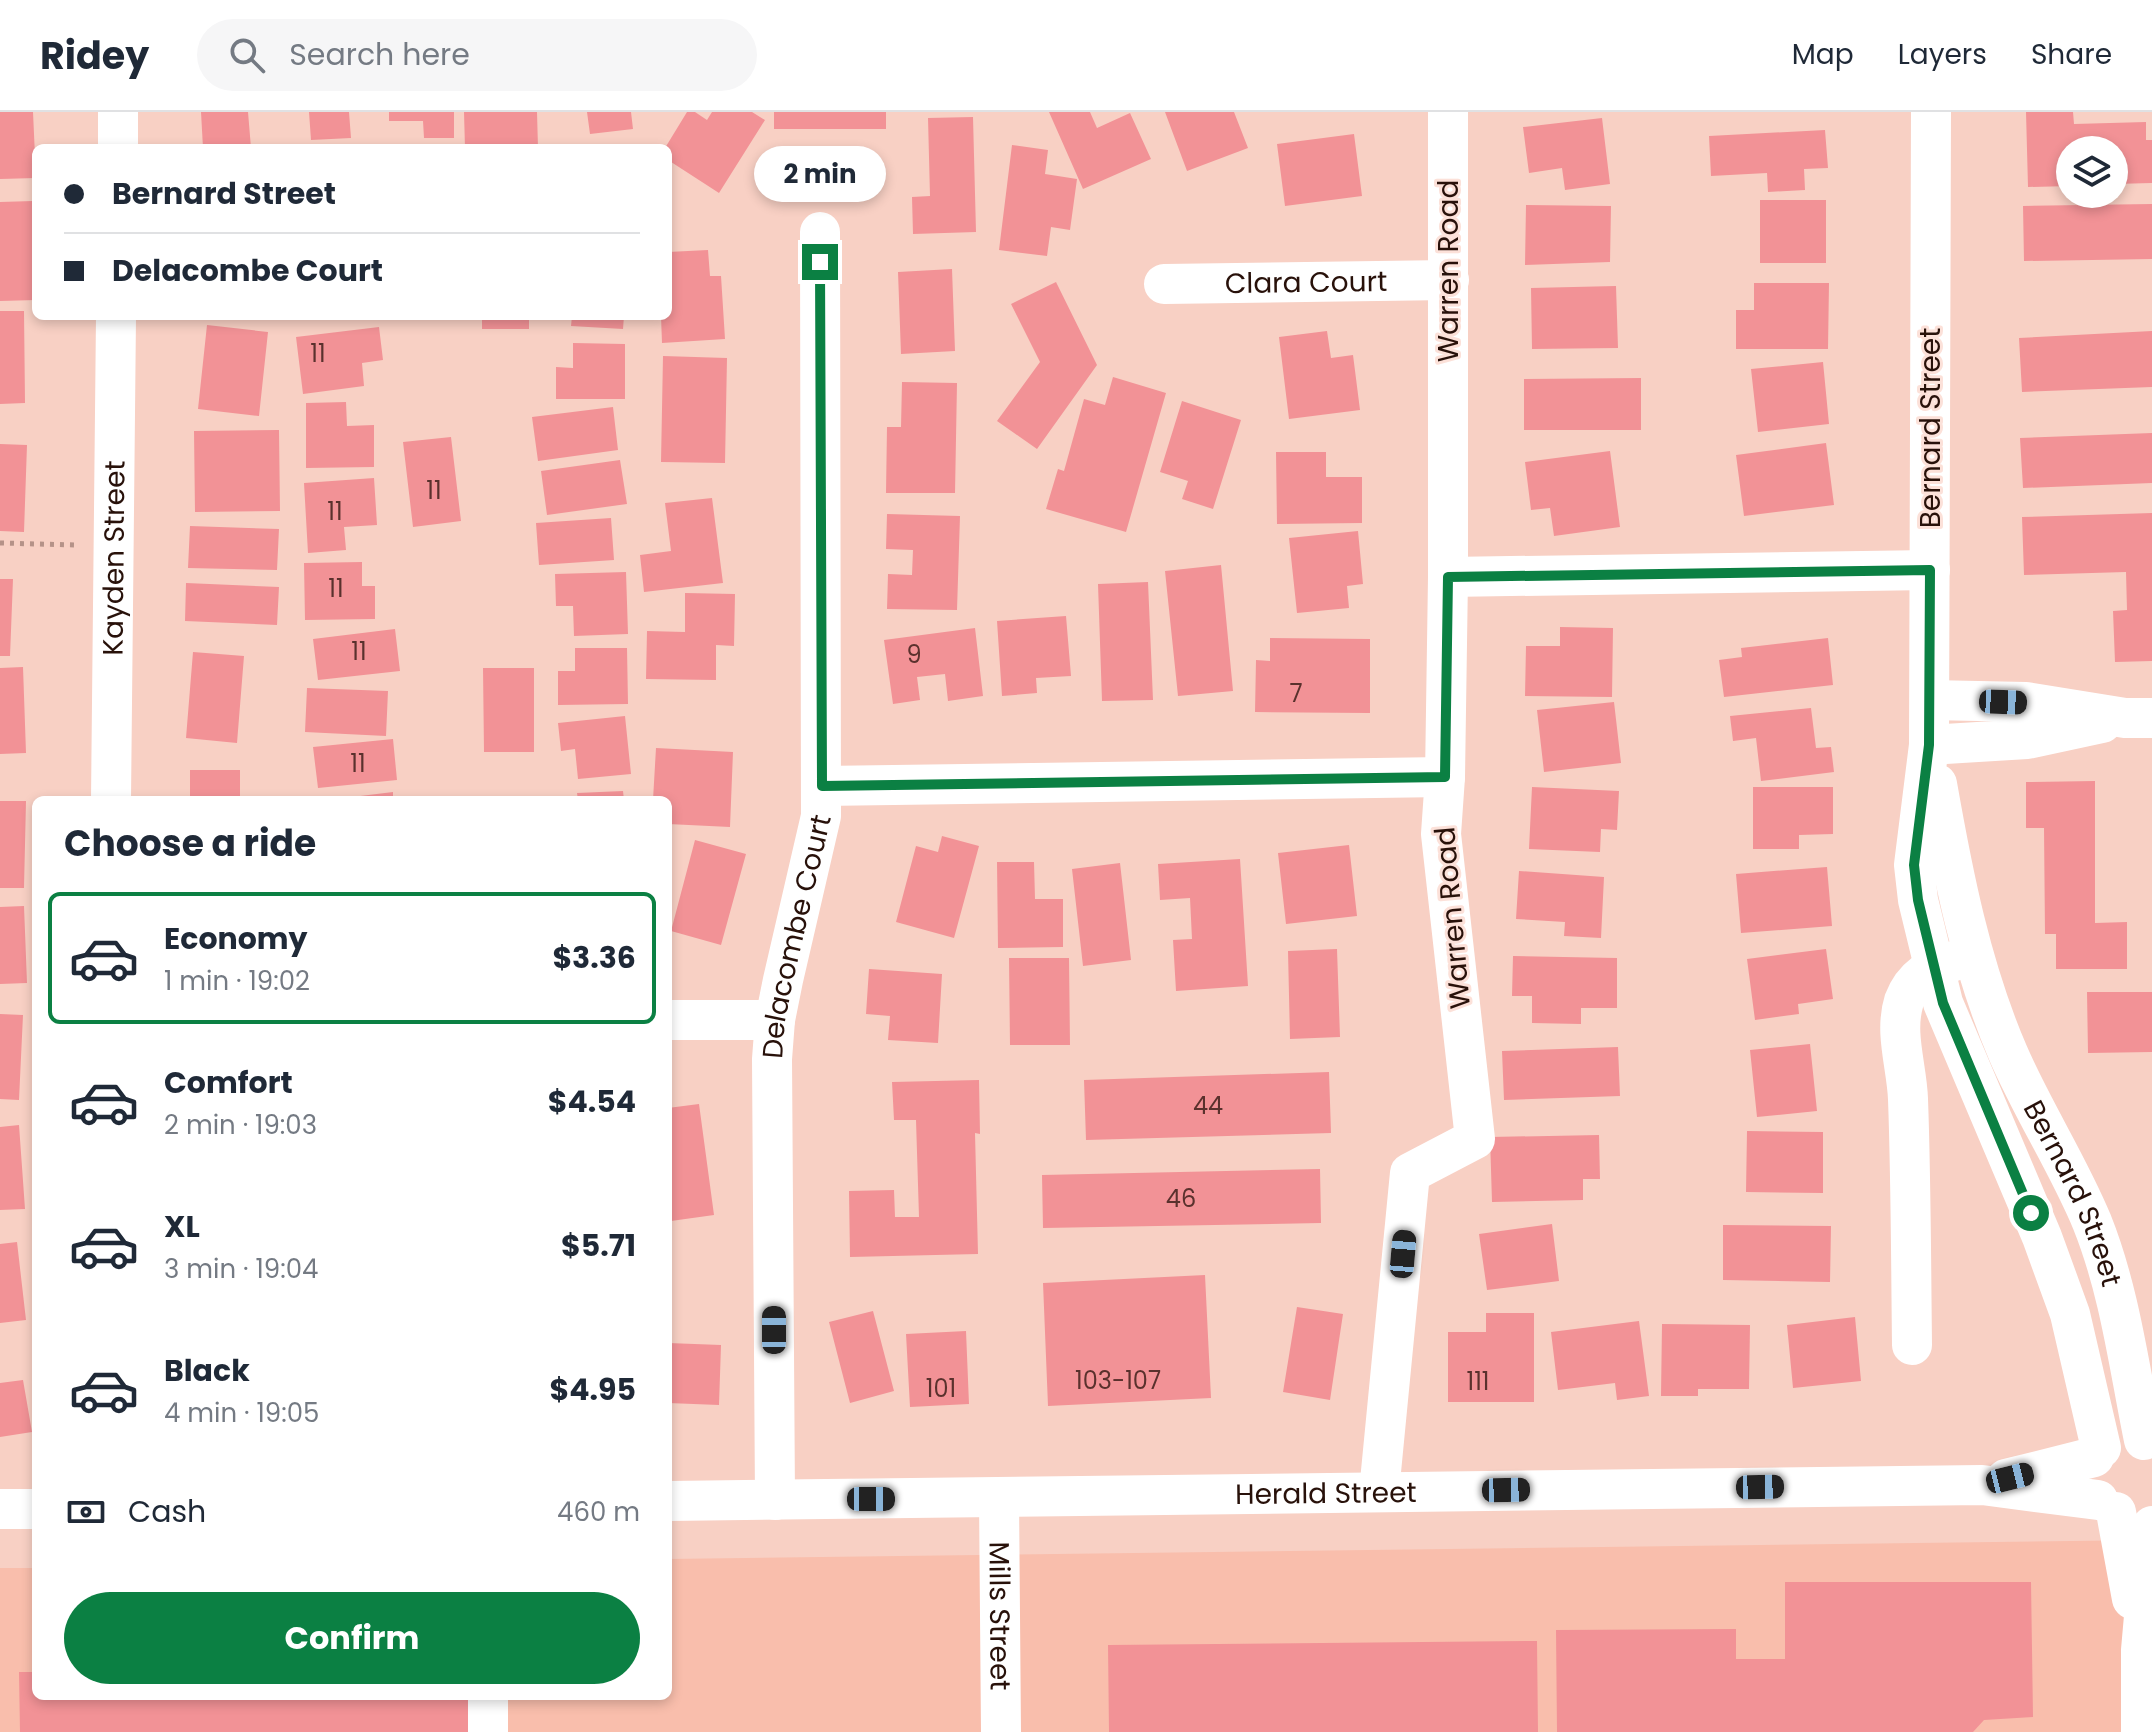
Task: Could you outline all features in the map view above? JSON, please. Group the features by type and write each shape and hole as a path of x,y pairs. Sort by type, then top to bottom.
{"street":[{"path":"118,112 118,144"},
{"name":"Warren Road","path":"1379,1492 1410,1173 1475,1139 1441,834 1445,777 1448,577 1448,112"},
{"name":"Bernard Street","path":"1931,112 1930,700 1929,745 1914,865 1918,900 1938,985 2042,1237 2070,1314 2098,1453 2090,1479 2130,1511"},
{"name":"Delacombe Court","path":"775,1500 772,1075 775,1020 818,836 822,786 820,232"},
{"name":"Clara Court","path":"1164,284 1449,280"},
{"name":"Kayden Street","path":"111,796 116,320"},
{"path":"1448,577 1930,570"},
{"path":"1930,700 2026,702 2139,718"},
{"path":"1929,745 2027,739 2139,718"},
{"name":"Bernard Street","path":"1929,745 1953,874 1973,956 2008,1053 2091,1221 2117,1296 2148,1442"},
{"path":"822,786 1445,777"},
{"path":"1912,1345 1908,1095 1938,985 1954,982 1973,956"},
{"path":"672,1020 775,1020"},
{"name":"Herald Street","path":"1982,1485 2098,1453 2110,1441 2121,1437 2148,1442"},
{"name":"Herald Street","path":"672,1501 1982,1485 2130,1511"},
{"name":"Mills Street","path":"999,1498 1001,1732"},
{"path":"0,1509 32,1509"},
{"path":"2130,1511 2141,1650 2141,1732"},
{"path":"488,1700 488,1732"}],"path":[{"path":"0,543 75,545"}],"shaded area":[{"path":"2152,1540 2152,1732 0,1732 0,1568 32,1568 32,1700 672,1700 672,1559"}],"building":[{"path":"0,112 33,112 32,178 0,179"},
{"path":"201,112 248,112 251,144 203,144"},
{"path":"309,112 349,112 351,138 311,140"},
{"path":"389,112 454,112 454,138 424,138 423,121 389,121"},
{"path":"464,112 537,112 538,144 465,144"},
{"path":"587,112 631,112 633,129 590,134"},
{"path":"687,112 695,112 707,120 712,112 752,112 765,120 719,193 672,163 672,144 667,144"},
{"path":"774,112 886,112 886,129 774,129"},
{"path":"1049,112 1090,112 1097,128 1130,113 1151,159 1083,189"},
{"path":"1165,112 1234,112 1248,148 1187,171"},
{"path":"2026,112 2073,112 2074,124 2146,122 2146,140 2152,140 2152,183 2128,184 2128,136 2056,136 2056,186 2028,187"},
{"path":"973,117 976,232 913,234 912,197 930,196 928,118"},
{"path":"1602,118 1610,184 1565,190 1562,168 1529,173 1523,127"},
{"path":"1825,130 1828,168 1804,169 1805,190 1768,192 1767,173 1711,176 1709,136"},
{"path":"1354,134 1362,196 1285,206 1277,144"},
{"path":"1012,145 1048,150 1045,174 1077,179 1070,230 1051,227 1047,256 999,250"},
{"path":"1760,200 1826,200 1826,263 1760,263"},
{"path":"32,201 32,300 0,301 0,202"},
{"path":"2128,204 2152,204 2152,259 2024,261 2023,206 2128,208"},
{"path":"1526,205 1611,206 1610,262 1525,265"},
{"path":"708,250 710,276 721,276 725,339 662,343 661,320 672,320 672,252"},
{"path":"952,269 955,351 901,354 898,272"},
{"path":"1056,282 1097,365 1037,449 997,421 1040,362 1011,304"},
{"path":"1754,283 1829,283 1828,349 1736,349 1736,310 1754,310"},
{"path":"1616,286 1618,348 1532,349 1531,288"},
{"path":"0,311 24,311 25,403 0,404"},
{"path":"482,320 529,320 529,329 482,329"},
{"path":"572,320 624,320 623,329 571,326"},
{"path":"207,325 268,332 259,416 198,409"},
{"path":"379,327 383,360 362,363 364,386 303,394 296,337"},
{"path":"1327,331 1331,358 1353,355 1360,410 1289,419 1279,337"},
{"path":"2152,331 2152,387 2022,392 2019,338"},
{"path":"573,343 625,344 625,399 556,399 556,367 573,368"},
{"path":"663,356 727,358 725,463 661,462"},
{"path":"1823,362 1829,424 1758,432 1751,369"},
{"path":"1113,377 1166,393 1126,532 1046,509 1058,469 1064,471 1084,399 1105,405"},
{"path":"1641,378 1641,430 1524,430 1524,379"},
{"path":"902,382 957,383 955,493 886,493 887,427 901,427"},
{"path":"1182,401 1241,420 1213,509 1182,499 1188,481 1160,472"},
{"path":"346,402 347,426 374,425 374,467 306,468 306,403"},
{"path":"613,407 618,450 538,461 532,417"},
{"path":"279,430 280,511 195,512 194,431"},
{"path":"2152,433 2152,483 2023,488 2020,438"},
{"path":"451,437 461,521 413,527 403,442"},
{"path":"1826,443 1834,505 1744,516 1736,455"},
{"path":"0,444 27,445 24,532 0,531"},
{"path":"1610,451 1620,527 1554,536 1550,508 1531,510 1525,462"},
{"path":"1276,452 1326,452 1326,477 1362,477 1362,523 1277,524"},
{"path":"620,460 627,504 547,515 541,471"},
{"path":"374,478 377,525 344,527 346,550 308,553 304,483"},
{"path":"712,498 723,583 644,592 640,555 671,551 665,503"},
{"path":"2152,513 2152,661 2115,662 2113,611 2127,610 2126,572 2024,575 2022,517"},
{"path":"887,514 960,516 957,610 887,609 888,574 912,575 913,550 886,549"},
{"path":"611,518 614,560 539,565 536,523"},
{"path":"190,526 279,529 277,570 188,568"},
{"path":"1358,531 1363,584 1347,586 1349,608 1297,613 1289,538"},
{"path":"362,562 362,586 375,586 375,619 305,620 304,563"},
{"path":"1221,565 1233,691 1178,696 1165,571"},
{"path":"626,572 628,634 574,636 573,606 556,606 555,574"},
{"path":"0,579 13,579 10,656 0,656"},
{"path":"1148,582 1153,700 1102,701 1098,584"},
{"path":"186,583 279,587 277,625 185,621"},
{"path":"685,593 735,594 734,646 716,645 716,680 646,679 647,631 685,632"},
{"path":"1066,616 1071,676 1036,678 1037,693 1002,696 997,621"},
{"path":"1560,627 1613,628 1612,697 1525,696 1526,646 1560,646"},
{"path":"975,628 983,696 948,701 945,674 917,677 920,700 893,704 884,640"},
{"path":"395,629 400,671 318,680 313,639"},
{"path":"1270,638 1370,639 1370,713 1255,712 1256,660 1270,661"},
{"path":"1828,638 1833,685 1724,697 1719,660 1742,657 1741,648"},
{"path":"575,648 627,648 628,704 558,705 558,671 575,671"},
{"path":"193,652 244,656 237,743 186,738"},
{"path":"23,667 26,753 0,754 0,668"},
{"path":"483,668 534,668 534,752 484,752"},
{"path":"307,688 388,691 386,736 305,732"},
{"path":"1614,702 1621,763 1544,772 1537,710"},
{"path":"1811,708 1816,748 1831,747 1834,772 1761,781 1756,738 1733,741 1730,716"},
{"path":"625,716 631,774 578,779 575,749 561,751 558,723"},
{"path":"393,739 397,780 318,788 313,747"},
{"path":"656,748 733,752 730,827 672,824 672,796 653,796"},
{"path":"190,770 240,770 240,796 190,796"},
{"path":"2095,781 2095,923 2127,922 2127,969 2056,969 2056,934 2045,934 2044,828 2026,828 2026,782"},
{"path":"1532,787 1619,791 1617,830 1601,829 1600,852 1529,849"},
{"path":"1753,787 1833,787 1833,834 1799,835 1799,849 1753,849"},
{"path":"623,791 624,796 577,796 577,793"},
{"path":"393,792 393,796 360,796"},
{"path":"0,801 26,801 24,888 0,888"},
{"path":"942,836 979,846 954,938 896,922 916,846 938,852"},
{"path":"695,840 746,854 721,945 672,931"},
{"path":"1349,845 1357,916 1286,924 1278,853"},
{"path":"1240,859 1248,986 1176,991 1173,940 1192,939 1190,898 1160,900 1158,864"},
{"path":"997,862 1034,862 1035,899 1063,899 1063,947 998,948"},
{"path":"1120,863 1131,960 1083,966 1072,869"},
{"path":"1827,867 1832,926 1741,933 1736,874"},
{"path":"1519,871 1604,877 1601,938 1564,936 1565,922 1516,919"},
{"path":"24,906 27,983 0,984 0,907"},
{"path":"1337,949 1340,1037 1290,1039 1288,951"},
{"path":"1826,949 1833,999 1798,1004 1799,1014 1755,1020 1747,959"},
{"path":"1513,956 1617,958 1617,1008 1581,1008 1581,1024 1532,1023 1532,996 1512,996"},
{"path":"1009,958 1069,958 1070,1045 1010,1045"},
{"path":"869,969 942,974 938,1043 888,1040 890,1016 866,1014"},
{"path":"2087,992 2152,992 2152,1052 2088,1053"},
{"path":"0,1014 23,1015 19,1100 0,1099"},
{"path":"1810,1044 1817,1111 1757,1117 1750,1050"},
{"path":"1618,1047 1620,1096 1504,1100 1502,1051"},
{"path":"1329,1072 1331,1133 1086,1140 1084,1080"},
{"path":"979,1080 980,1134 975,1133 978,1254 850,1257 849,1191 894,1190 895,1217 919,1217 916,1120 894,1120 892,1082"},
{"path":"699,1104 714,1215 672,1221 672,1107"},
{"path":"19,1125 25,1209 0,1210 0,1127"},
{"path":"1747,1131 1823,1132 1823,1193 1746,1192"},
{"path":"1599,1135 1600,1179 1583,1179 1583,1200 1492,1202 1490,1137"},
{"path":"1320,1169 1321,1223 1043,1228 1042,1175"},
{"path":"1552,1224 1559,1281 1487,1290 1479,1234"},
{"path":"1723,1225 1831,1226 1830,1282 1723,1280"},
{"path":"17,1242 26,1320 0,1323 0,1244"},
{"path":"1205,1275 1211,1398 1048,1406 1043,1283"},
{"path":"1297,1307 1343,1314 1330,1400 1283,1392"},
{"path":"873,1311 894,1391 850,1403 829,1322"},
{"path":"1486,1313 1534,1313 1534,1402 1448,1402 1448,1332 1486,1332"},
{"path":"1855,1317 1861,1381 1793,1388 1787,1325"},
{"path":"1639,1321 1649,1396 1617,1400 1615,1383 1558,1390 1551,1332"},
{"path":"1662,1324 1750,1325 1749,1389 1698,1389 1698,1396 1661,1396"},
{"path":"966,1331 969,1404 910,1407 906,1334"},
{"path":"672,1343 721,1345 719,1405 672,1403"},
{"path":"23,1380 32,1432 0,1437 0,1383"},
{"path":"1785,1582 2031,1582 2033,1717 1984,1720 1973,1732 1557,1732 1556,1630 1736,1629 1736,1659 1785,1659"},
{"path":"1537,1641 1538,1732 1109,1732 1108,1645"},
{"path":"19,1672 32,1672 32,1700 476,1700 476,1732 20,1732"}],"route":[{"path":"820,262 822,786 1445,777 1448,577 1930,570 1929,745 1914,865 1918,900 1943,1003 2031,1213"}]}
